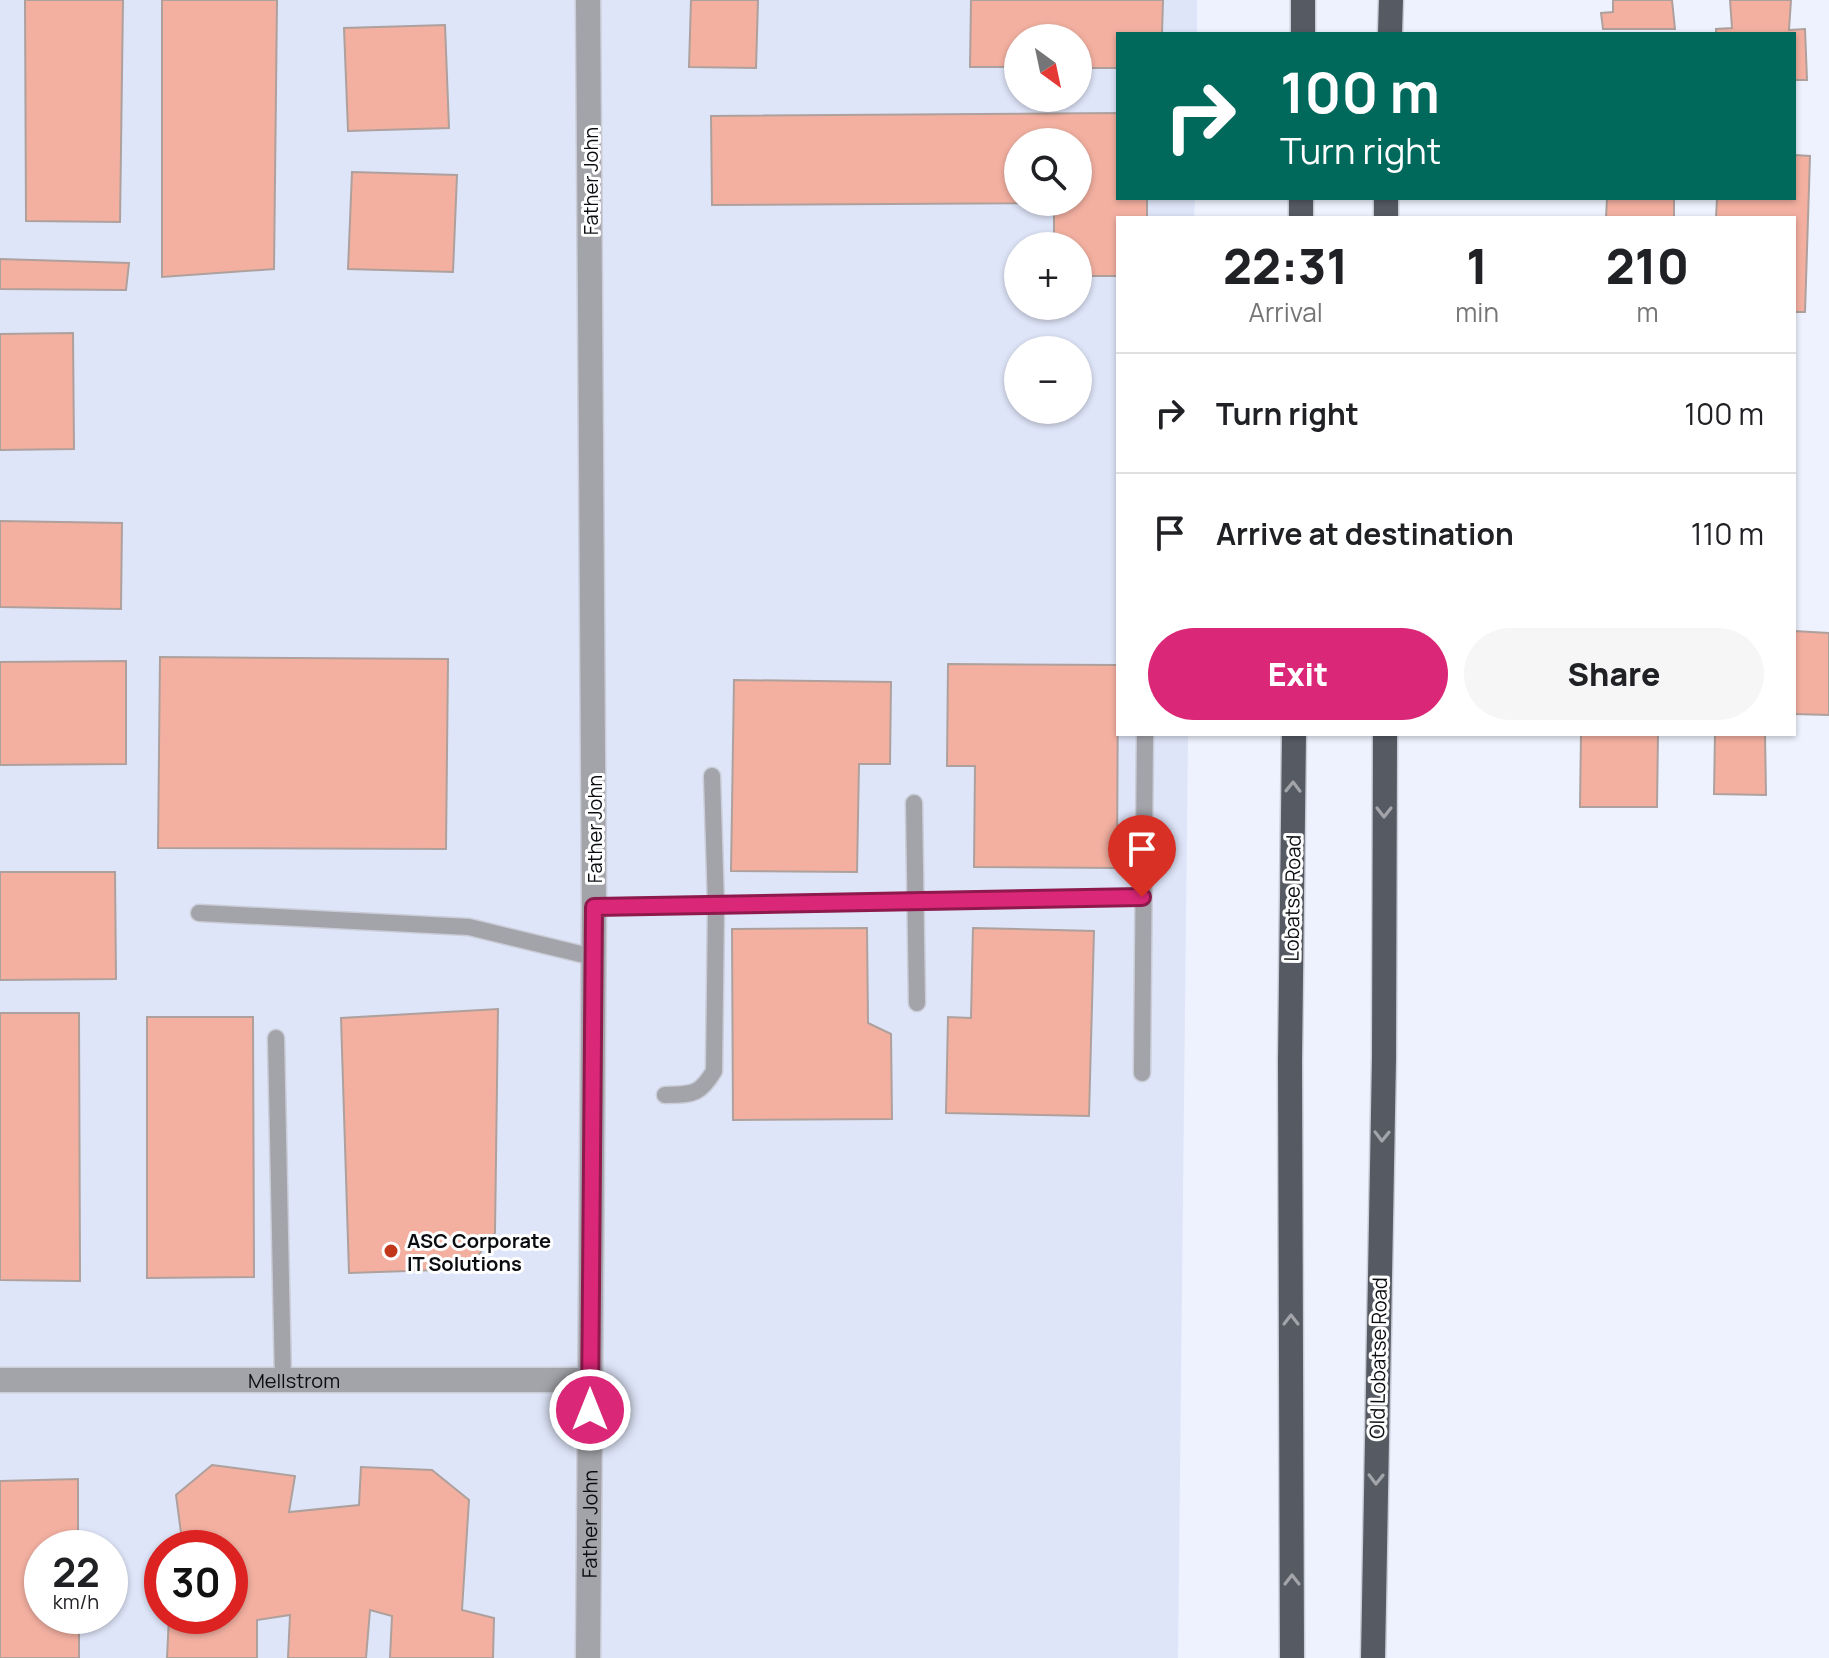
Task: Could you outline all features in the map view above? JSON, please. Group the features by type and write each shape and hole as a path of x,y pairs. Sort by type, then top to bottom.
{"highway":[{"path":"1303,0 1303,32"},
{"path":"1390,32 1391,0"},
{"name":"Lobatse Road","path":"1292,1658 1290,1061 1294,736"},
{"name":"Old Lobatse Road","path":"1373,1658 1384,1058 1385,736"}],"street":[{"name":"Father John","path":"588,0 594,907 588,1658"},
{"name":"Mellstrom","path":"0,1380 590,1380"}],"lane":[{"path":"1142,1073 1145,736"},
{"path":"665,1095 691,1094 704,1088 714,1071 716,906 712,776"},
{"path":"914,803 917,1003"},
{"path":"594,907 1142,897"},
{"path":"199,913 469,927 593,957"},
{"path":"276,1038 283,1380"}],"shaded area":[{"path":"0,0 1197,0 1197,32 1116,32 1116,200 1195,200 1194,216 1116,216 1116,736 1188,736 1178,1658 0,1658"}],"building":[{"path":"25,0 123,0 120,222 26,221"},
{"path":"162,0 277,0 274,269 162,277"},
{"path":"691,0 758,0 756,68 689,67"},
{"path":"971,0 1163,0 1162,32 1116,32 1116,68 1092,68 1092,24 1004,24 1004,67 970,67"},
{"path":"1613,0 1672,0 1675,29 1603,29 1601,13 1613,12"},
{"path":"1730,0 1791,0 1789,30 1805,29 1807,80 1796,80 1796,32 1716,32 1716,29 1732,28"},
{"path":"445,25 449,128 348,131 344,28"},
{"path":"1116,113 1116,200 1147,200 1147,216 1116,216 1116,276 1092,276 1092,232 1054,232 1054,216 1092,216 1092,128 1004,128 1004,203 712,205 711,116"},
{"path":"1796,155 1810,156 1805,312 1796,312 1796,216 1716,216 1717,200 1796,200"},
{"path":"352,172 457,175 453,272 348,269"},
{"path":"1607,200 1674,200 1674,216 1606,216"},
{"path":"0,259 129,263 126,290 0,289"},
{"path":"73,333 74,449 0,450 0,334"},
{"path":"0,521 122,523 121,609 0,607"},
{"path":"1796,631 1829,633 1829,715 1796,714"},
{"path":"160,657 448,659 446,849 158,848"},
{"path":"126,661 126,764 0,765 0,662"},
{"path":"948,664 1116,665 1117,868 974,867 975,766 947,766"},
{"path":"734,680 891,682 890,764 859,764 857,872 731,871"},
{"path":"1581,736 1658,736 1657,807 1580,807"},
{"path":"1715,736 1765,736 1766,795 1714,794"},
{"path":"0,872 115,872 116,979 0,980"},
{"path":"867,928 868,1023 891,1034 892,1119 733,1120 732,929"},
{"path":"973,928 1094,931 1089,1116 946,1113 948,1017 971,1018"},
{"path":"498,1009 495,1233 468,1269 349,1273 341,1018"},
{"path":"0,1013 79,1013 80,1281 0,1280"},
{"path":"147,1017 253,1017 254,1277 147,1278"},
{"path":"212,1465 295,1476 289,1512 359,1505 361,1467 432,1470 469,1500 462,1610 494,1618 493,1658 390,1658 392,1616 370,1610 366,1658 288,1658 290,1615 257,1620 257,1658 167,1658 168,1634 248,1634 248,1530 181,1530 176,1495"},
{"path":"78,1479 78,1530 24,1530 24,1634 79,1634 79,1658 0,1658 0,1481"}],"place":[{"name":"ASC Corporate IT Solutions","path":"391,1251"}],"route":[{"path":"590,1410 594,907 1142,897"}]}
